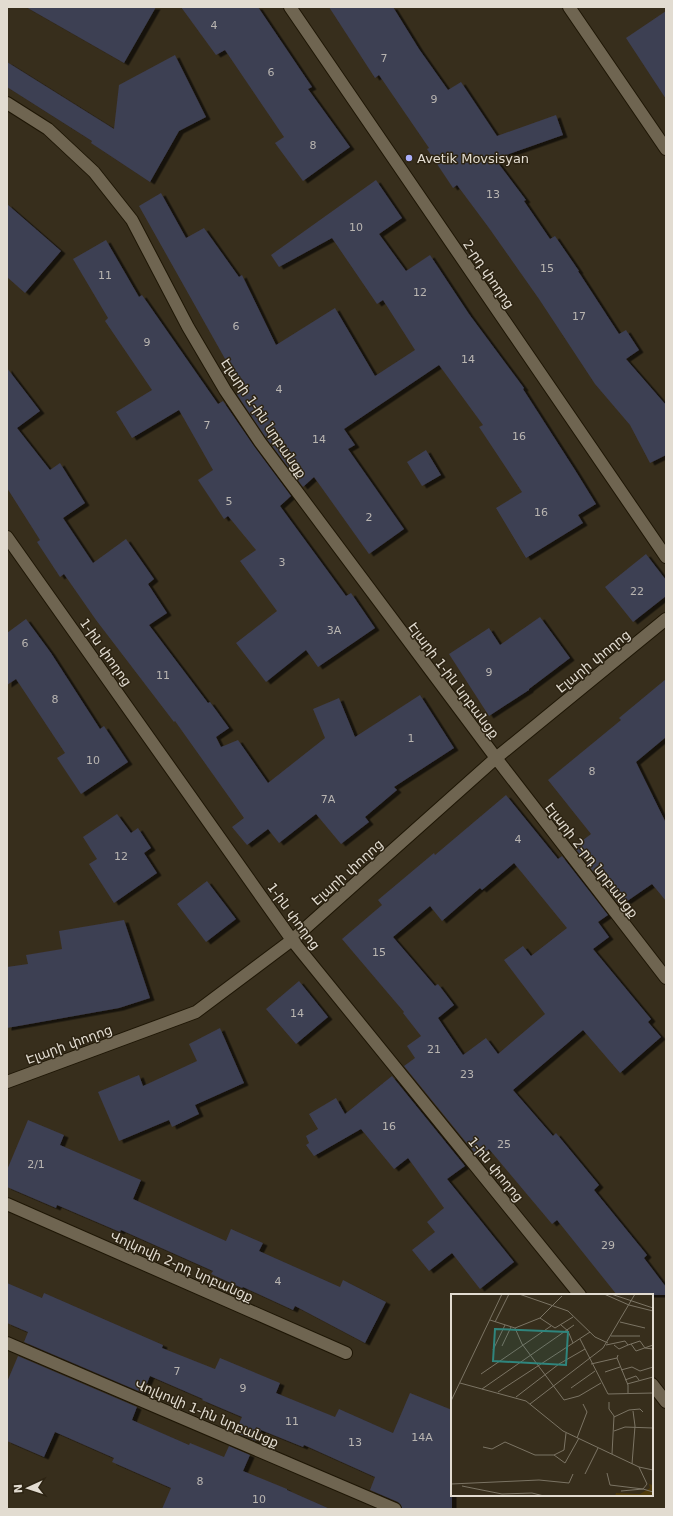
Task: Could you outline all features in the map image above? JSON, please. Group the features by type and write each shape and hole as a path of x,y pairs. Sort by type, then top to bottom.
{"street":[{"name":"2-րդ փողոց","path":"290,7 666,557"},
{"path":"569,7 666,149"},
{"name":"Էլարի 1-ին նրբանցք","path":"7,103 48,129 94,172 132,220 188,327 225,390 251,429 496,758"},
{"name":"1-ին փողոց","path":"7,537 292,940 579,1294"},
{"name":"Էլարի փողոց","path":"7,1082 196,1012 292,940 496,758 666,619"},
{"name":"Էլարի 2-րդ նրբանցք","path":"496,758 666,978"},
{"name":"Վոլկովի 2-րդ նրբանցք","path":"7,1204 346,1352"},
{"name":"Վոլկովի 1-ին նրբանցք","path":"7,1343 395,1509"},
{"path":"653,1385 666,1402"}],"building":[{"path":"26,7 156,7 124,63"},
{"path":"181,7 258,7 312,87 308,89 350,147 303,181 275,143 284,137 225,50 216,55"},
{"path":"329,7 393,7 419,49 448,90 461,82 497,136 556,115 563,135 495,159 526,200 524,201 550,239 555,236 619,334 626,330 639,350 626,359 666,405 666,455 650,463 630,425 595,384 539,299 457,185 453,188 427,149 429,148 379,75 375,78"},
{"path":"666,11 666,99 626,38"},
{"path":"175,55 206,117 179,131 150,182 91,143 92,141 7,87 7,62 114,129 119,85"},
{"path":"376,180 402,218 379,234 406,271 430,255 469,314 524,388 523,389 596,504 578,515 583,523 526,558 496,508 522,492 479,427 483,425 439,365 344,429 355,445 348,449 404,529 369,554 314,477 303,487 266,438 236,393 242,389 139,206 161,193 186,238 204,228 239,277 242,275 276,345 335,308 375,376 415,350 383,300 377,304 332,238 279,267 271,255"},
{"path":"7,204 61,251 25,293 7,277"},
{"path":"106,240 139,297 142,295 218,404 223,401 291,496 280,506 346,596 351,593 375,628 318,667 306,650 266,682 236,643 277,611 240,561 256,550 228,516 224,519 198,480 213,470 179,410 132,438 116,412 152,390 105,321 108,318 73,259"},
{"path":"7,368 40,411 17,428 50,470 60,463 85,503 63,518 93,563 126,539 154,579 148,584 167,613 149,625 208,703 210,702 229,728 216,737 221,747 238,740 268,783 325,738 313,709 339,698 355,737 420,695 454,748 394,787 397,790 365,817 369,822 341,844 316,814 279,843 268,829 247,845 232,827 244,818 175,721 174,722 96,620 64,574 60,577 37,542 40,540 7,488"},
{"path":"426,450 441,475 422,486 407,462"},
{"path":"646,554 666,580 666,596 633,622 605,587"},
{"path":"540,617 570,658 529,690 489,716 449,654 489,628 500,645"},
{"path":"26,619 51,653 100,729 104,726 128,762 81,794 57,758 65,753 16,679 7,685 7,633"},
{"path":"666,679 666,737 636,762 666,823 666,901 652,884 620,906 574,847 591,834 548,780 621,720 619,718"},
{"path":"506,795 558,859 562,856 608,915 598,922 609,937 593,949 651,1019 648,1022 661,1037 620,1073 583,1030 513,1090 553,1136 556,1133 599,1185 594,1190 647,1255 644,1258 666,1287 666,1295 616,1294 557,1220 552,1224 489,1149 478,1157 404,1066 415,1058 407,1046 421,1036 403,1013 404,1012 342,939 382,905 378,900 434,853 435,855","holes":["514,863 567,928 531,956 523,946 504,960 545,1014 498,1054 486,1038 463,1055 438,1018 454,1005 438,984 435,986 393,937 430,906 442,921 480,888 482,890"]},
{"path":"117,814 131,833 138,828 151,848 144,853 157,873 114,903 89,864 97,859 83,837"},
{"path":"207,881 236,919 206,942 177,904"},
{"path":"124,920 150,998 119,1008 7,1028 7,967 28,964 26,955 62,949 59,931"},
{"path":"299,981 328,1017 296,1044 266,1009"},
{"path":"220,1028 244,1083 195,1105 199,1114 172,1127 169,1120 119,1141 98,1092 139,1075 143,1086 197,1061 189,1044"},
{"path":"392,1076 465,1166 447,1179 514,1262 480,1289 452,1253 429,1271 412,1250 435,1232 427,1222 444,1208 408,1158 394,1169 361,1129 314,1156 306,1145 309,1143 306,1136 318,1129 309,1114 336,1098 345,1114"},
{"path":"28,1120 64,1135 60,1145 141,1180 133,1199 226,1241 231,1229 263,1243 259,1251 340,1287 343,1280 386,1302 365,1343 295,1306 293,1310 243,1287 242,1288 211,1274 213,1271 121,1230 120,1232 57,1205 56,1208 7,1187 7,1170"},
{"path":"7,1283 42,1298 44,1293 163,1345 162,1348 215,1369 220,1358 280,1383 276,1393 335,1417 339,1409 393,1433 410,1393 451,1410 452,1509 402,1509 398,1502 370,1490 375,1477 304,1445 303,1447 261,1430 256,1441 235,1432 242,1417 150,1376 143,1393 24,1342 28,1332 7,1323"},
{"path":"18,1356 137,1407 132,1420 189,1445 190,1443 224,1457 229,1446 250,1455 243,1471 330,1509 162,1509 171,1488 112,1462 114,1458 55,1432 44,1457 7,1441 7,1382"}],"place":[{"name":"Avetik Movsisyan","path":"409,158"}]}
